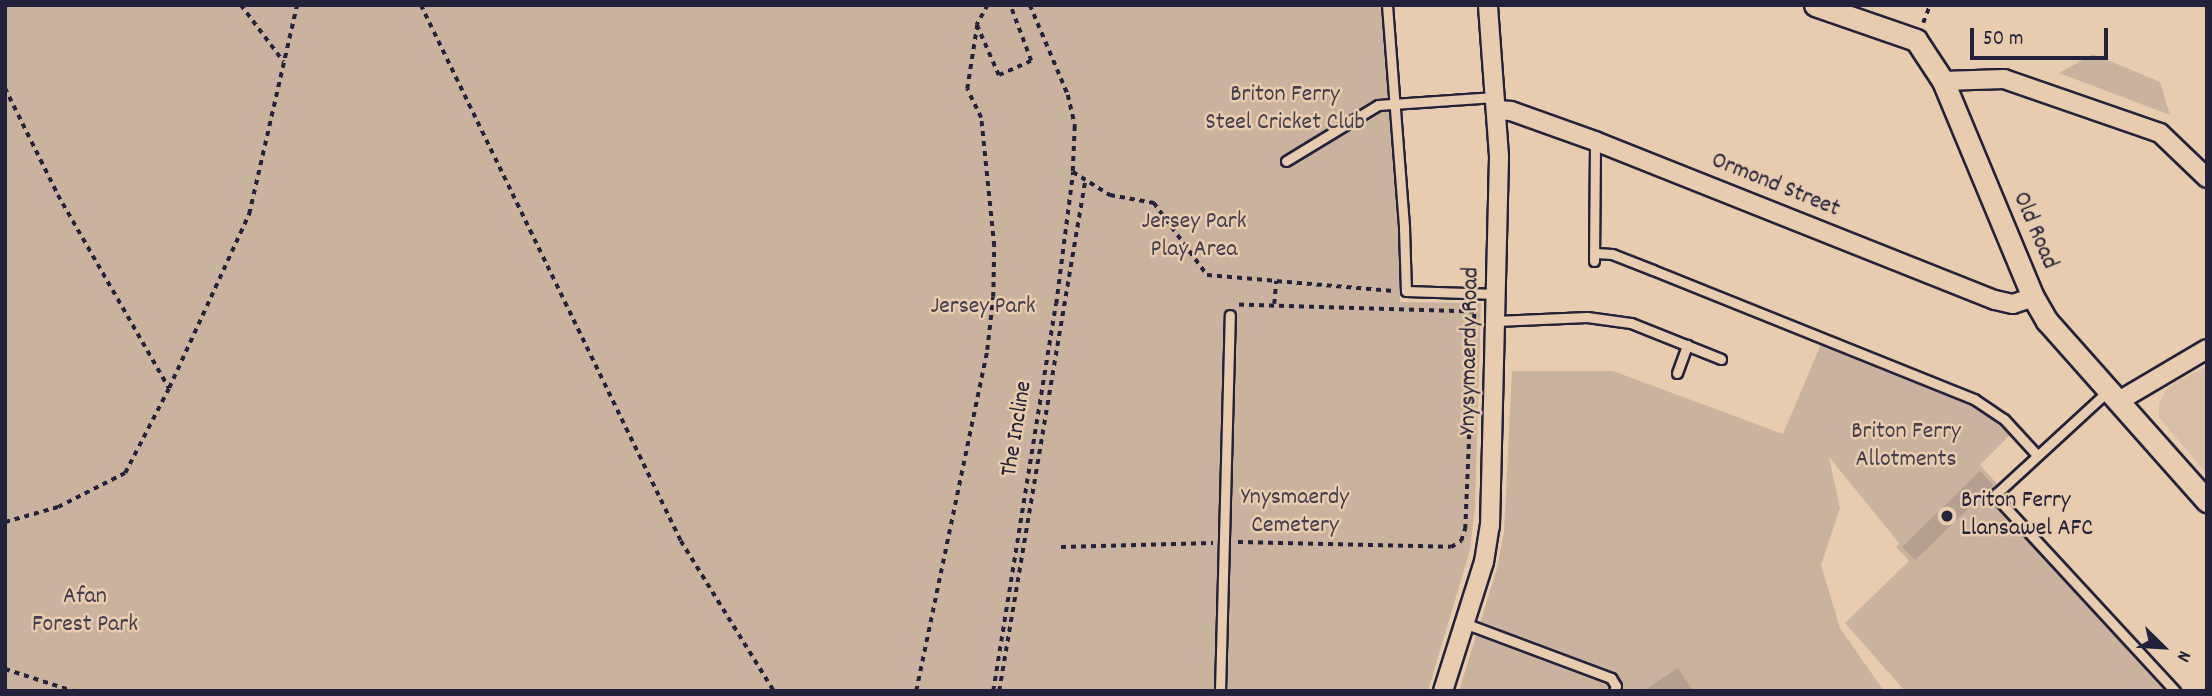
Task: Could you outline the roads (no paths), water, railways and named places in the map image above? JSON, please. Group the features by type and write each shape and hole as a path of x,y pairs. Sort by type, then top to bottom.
{"street":[{"name":"Ynysymaerdy Road","path":"1443,691 1483,562 1490,526 1497,294 1497,103 1488,5"},
{"name":"Old Road","path":"1815,5 1916,40 1943,81 2033,297 2047,321 2207,501"},
{"path":"1943,81 2004,79 2160,133 2207,178"},
{"name":"Ormond Street","path":"1497,103 1511,111 1595,141 1995,300 2013,304 2033,297"},
{"path":"2114,395 2207,349"}],"lane":[{"path":"1387,5 1406,291 1497,294"},
{"name":"Ormond Street","path":"1286,161 1378,105 1395,102 1497,103"},
{"path":"1595,141 1594,257 1612,254 1974,399 2004,419 2038,455"},
{"path":"1220,691 1230,316"},
{"path":"1496,321 1587,317 1631,323 1721,359"},
{"path":"1677,373 1687,345"},
{"path":"2114,395 2038,455 1997,493 1997,498 2175,691"},
{"path":"1464,623 1611,678 1616,686 1614,691"}],"place":[{"name":"Briton Ferry Llansawel AFC","path":"1947,516"}],"park label":[{"name":"Briton Ferry Steel Cricket Club","path":"1285,110"},
{"name":"Jersey Park Play Area","path":"1194,237"},
{"name":"Jersey Park","path":"983,308"},
{"name":"Briton Ferry Allotments","path":"1906,447"},
{"name":"Ynysmaerdy Cemetery","path":"1295,513"},
{"name":"Afan Forest Park","path":"85,612"}]}
